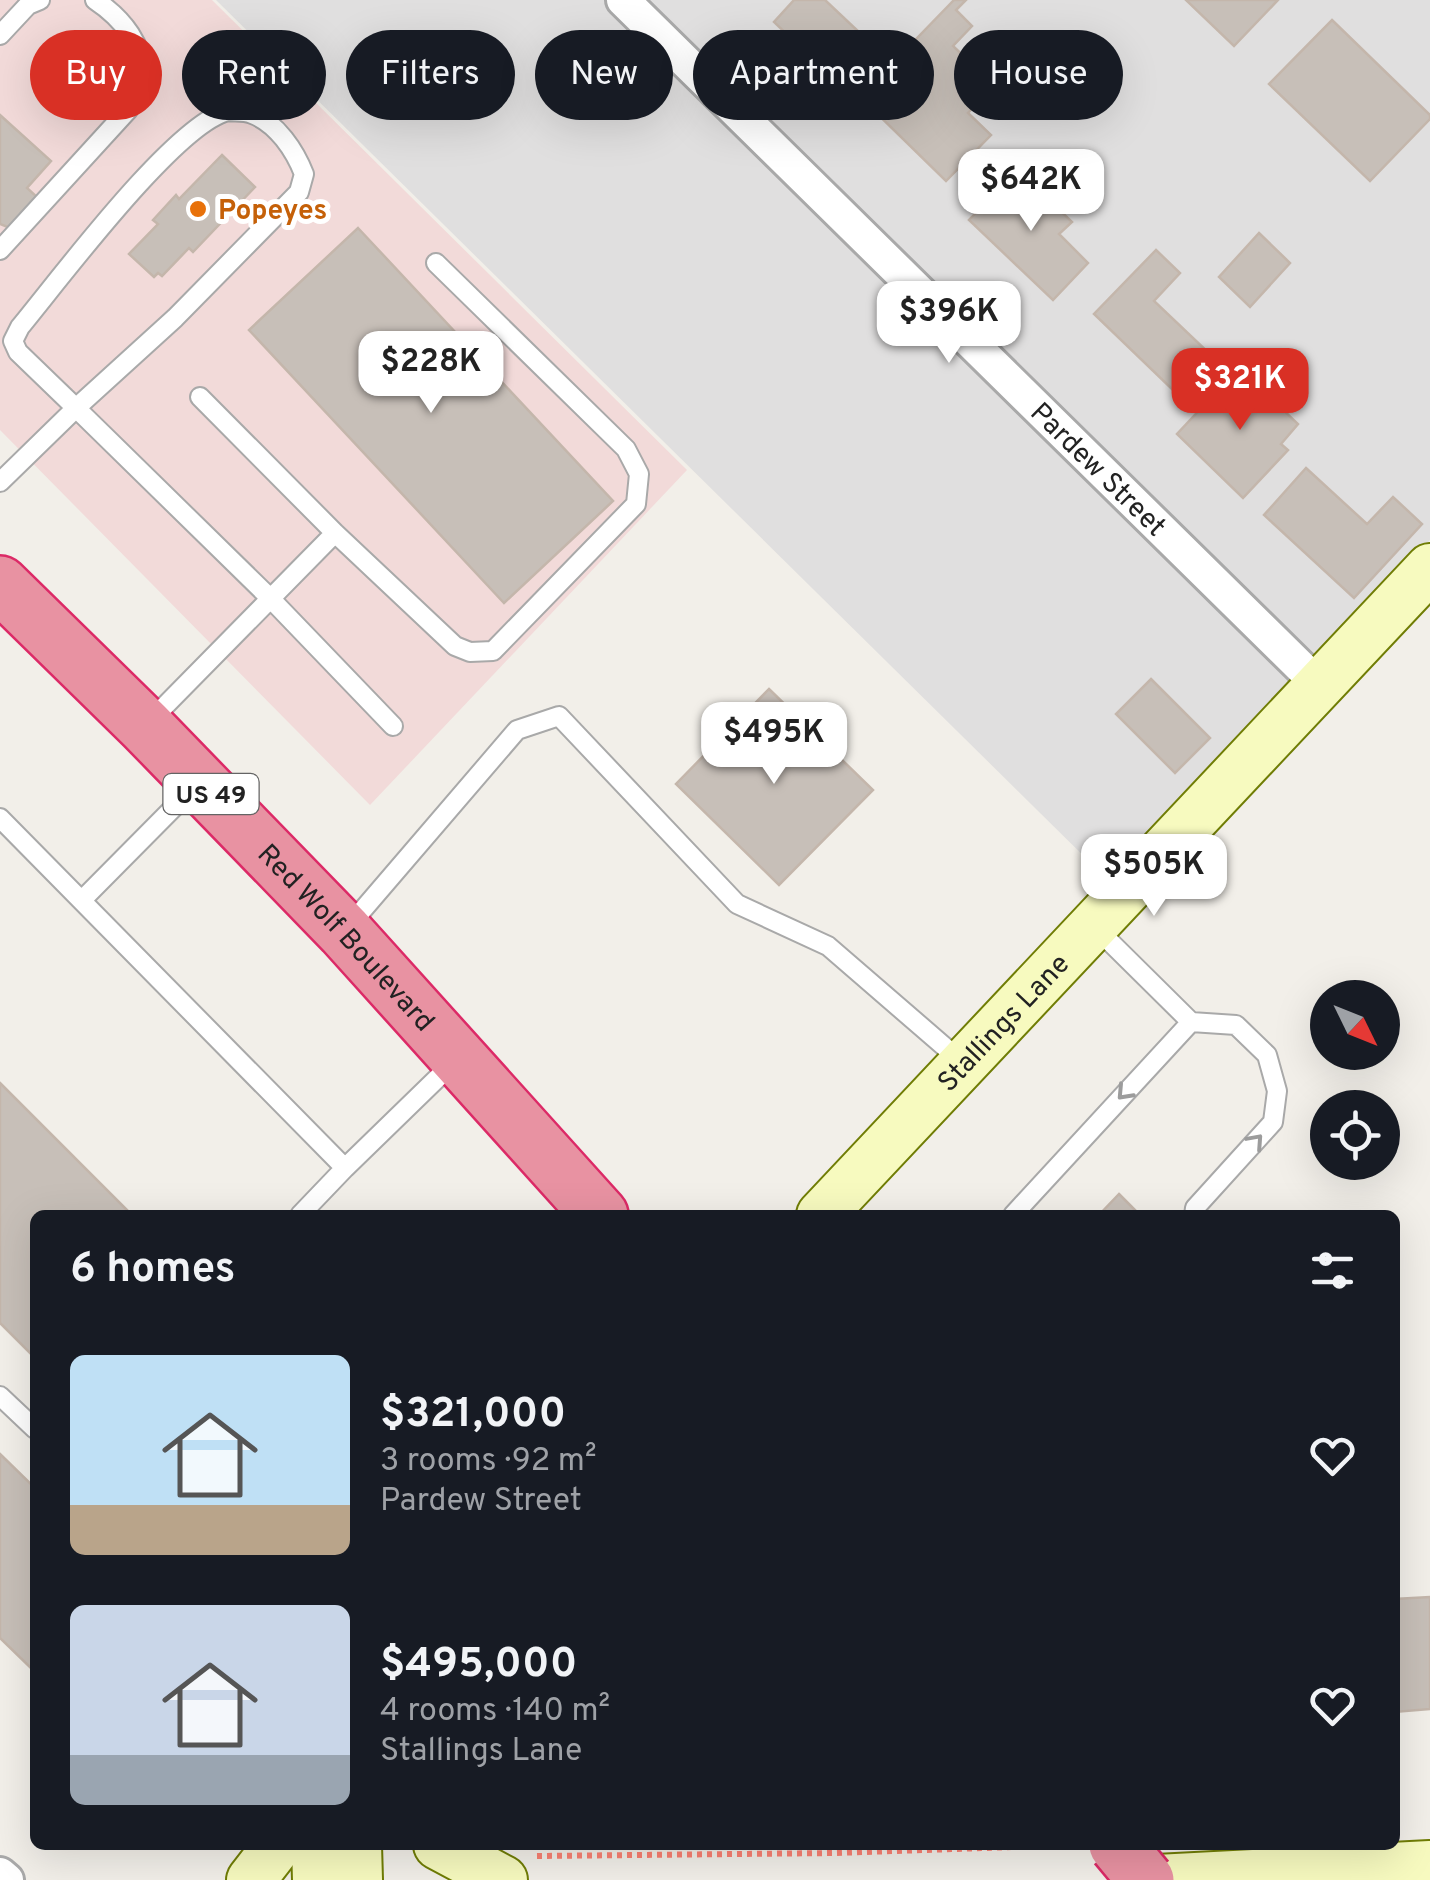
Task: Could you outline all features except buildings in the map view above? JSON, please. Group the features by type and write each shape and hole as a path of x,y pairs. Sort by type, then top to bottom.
{"highway":[{"name":"Red Wolf Boulevard","path":"0,584 145,726 344,932 593,1210"},
{"path":"1122,1850 1146,1880"}],"street":[{"name":"Pardew Street","path":"624,0 1319,685"},
{"name":"Stallings Lane","path":"826,1210 1430,568"},
{"path":"251,1880 274,1850"},
{"path":"316,1850 316,1880"},
{"path":"357,1850 358,1880"},
{"path":"1137,1880 1430,1865"},
{"path":"0,1874 6,1880"}],"lane":[{"path":"0,35 28,5 40,0"},
{"path":"0,250 128,110 142,84 139,48 115,13 96,0"},
{"path":"0,482 175,318 299,192 304,174 289,146 274,128 252,114 228,111 213,115 179,140 20,327 13,341 18,352"},
{"path":"200,397 455,646 470,652 493,651 636,504 640,474 626,450 436,263"},
{"path":"0,335 269,597 394,726"},
{"path":"145,726 336,532"},
{"path":"344,932 518,730 559,716 737,904 828,946 965,1064"},
{"path":"83,899 199,782"},
{"path":"0,818 345,1168"},
{"path":"1094,926 1191,1022 1236,1025 1267,1055 1277,1091 1272,1122 1195,1210"},
{"path":"1019,1210 1191,1022"},
{"path":"305,1210 458,1058"},
{"path":"0,1396 30,1424"}],"path":[{"path":"470,1862 510,1856 925,1850"}],"shaded area":[{"path":"0,0 212,0 242,30 182,30 182,120 326,120 326,113 687,470 370,805 0,430"},
{"path":"216,0 1430,0 1430,540 1105,877 326,109 326,30 246,30"}],"place":[{"name":"Popeyes","path":"198,209"}]}
